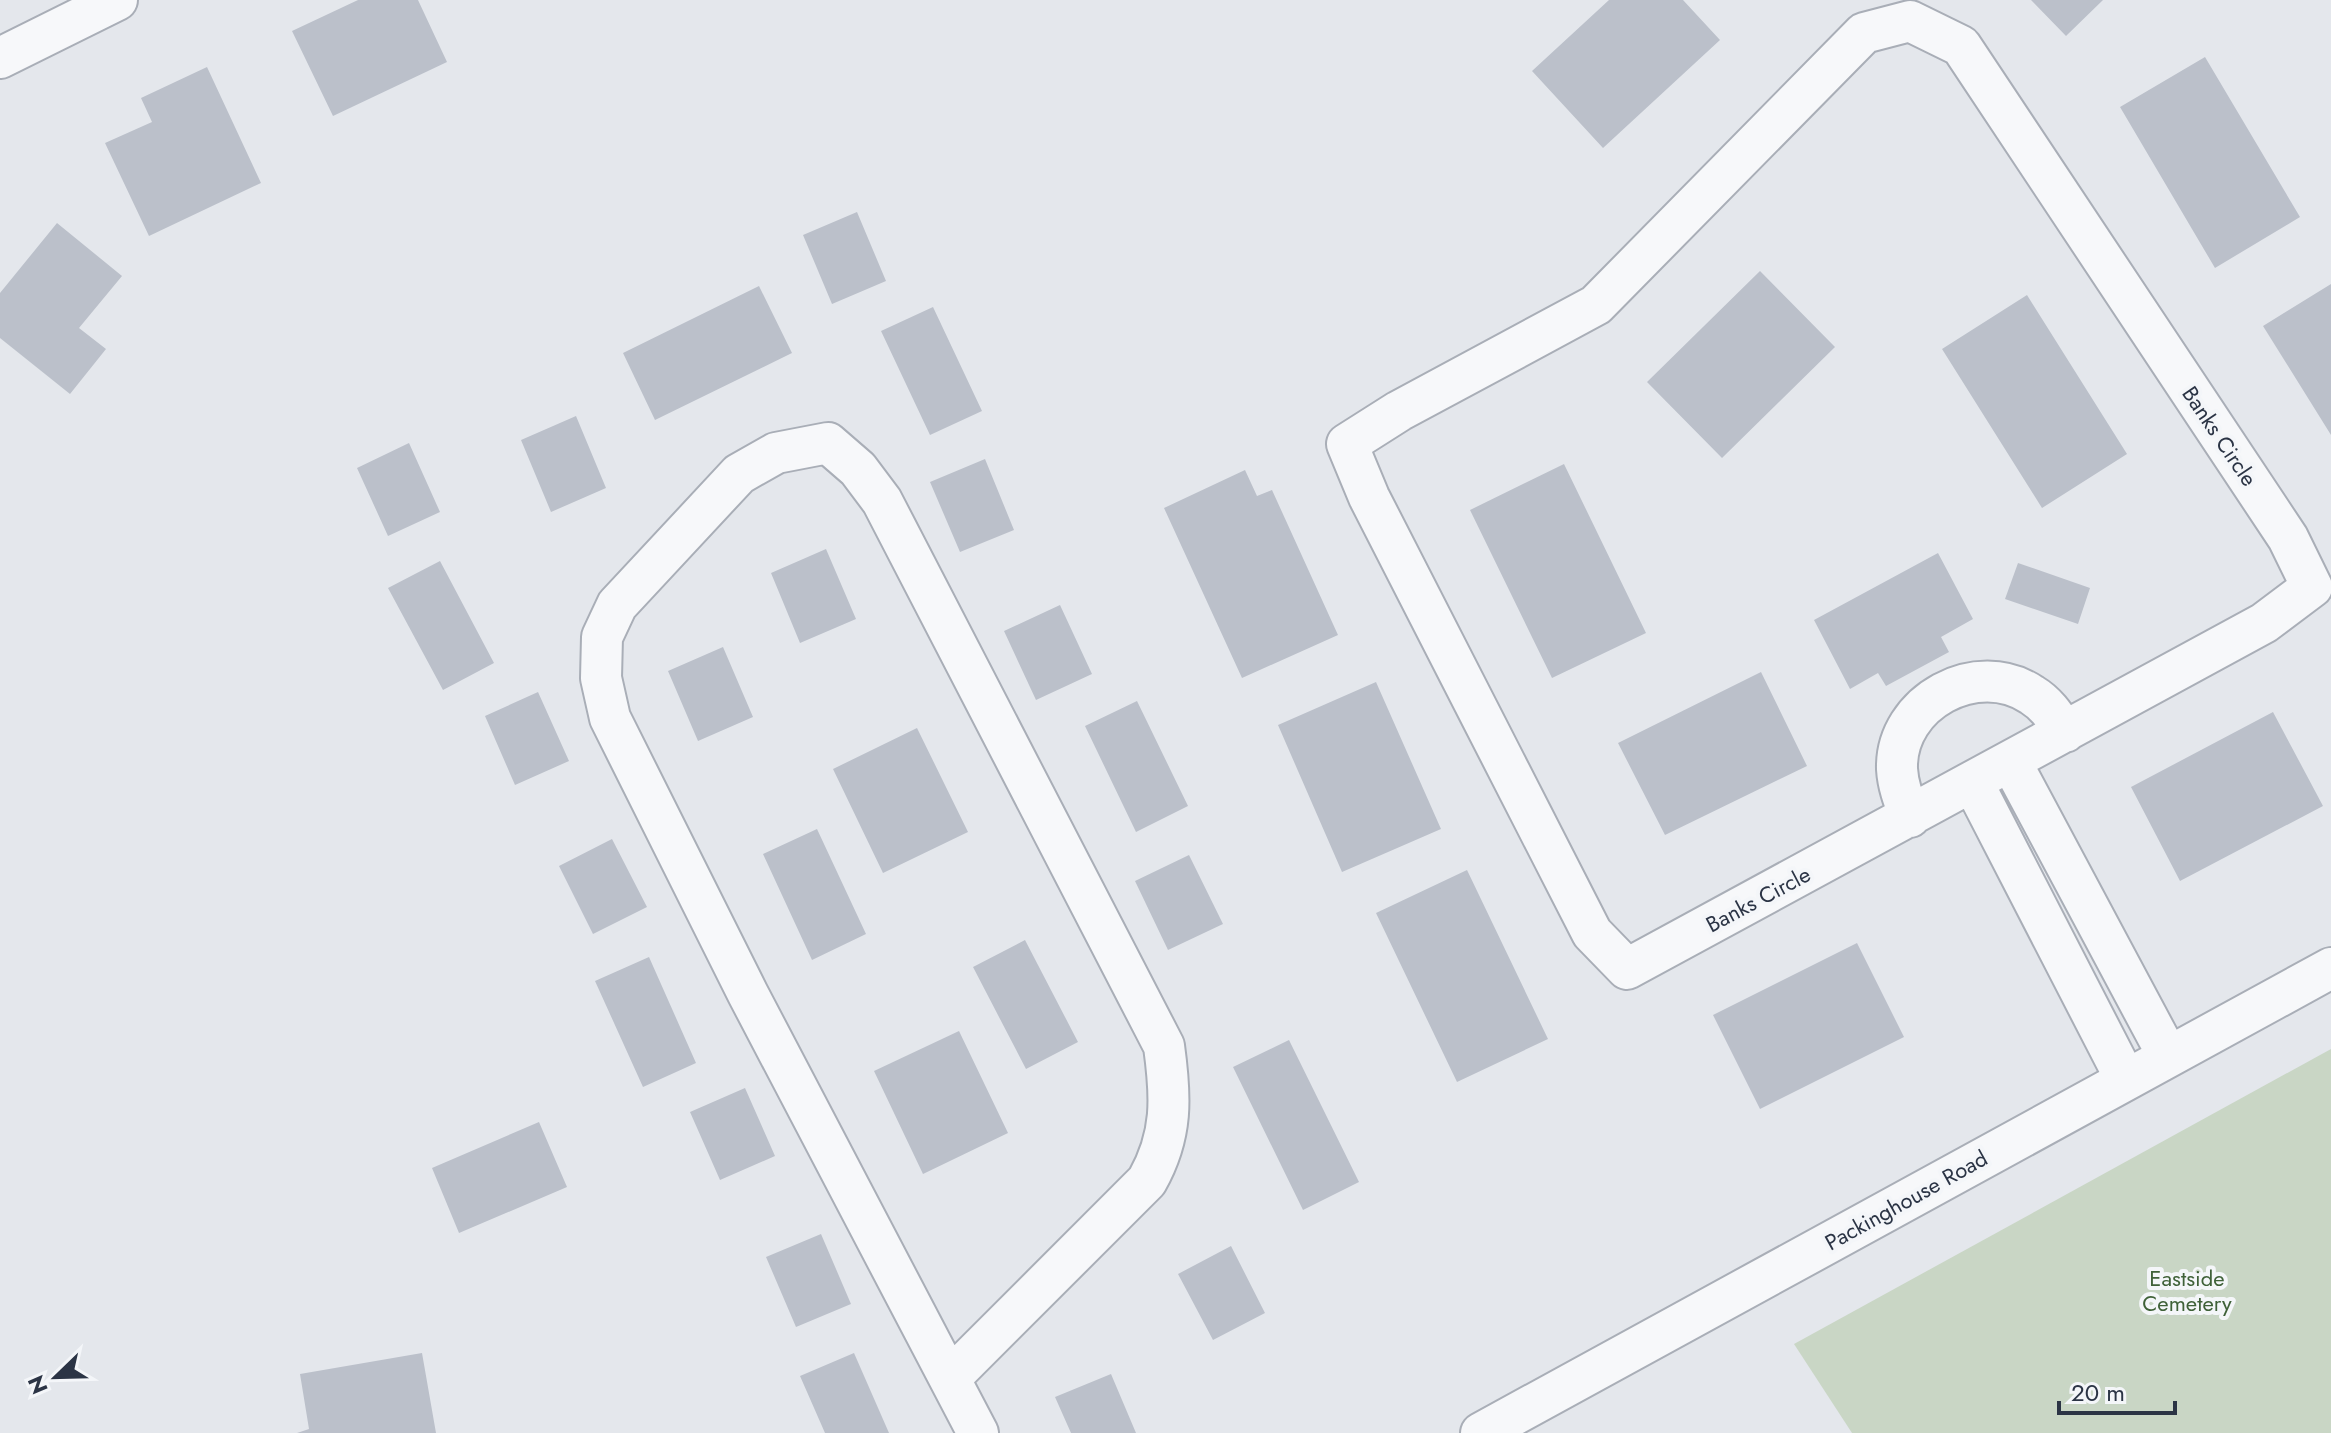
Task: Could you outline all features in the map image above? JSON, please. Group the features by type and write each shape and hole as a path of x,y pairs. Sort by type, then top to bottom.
{"street":[{"path":"0,58 117,0"},
{"name":"Banks Circle","path":"1910,21 1961,46 2288,538 2312,587 2264,623 2065,732 1627,969 1592,933 1369,497 1347,444 1399,411 1596,305 1864,33 1910,21"},
{"path":"950,1378 1147,1181 1160,1158 1168,1126 1169,1084 1164,1046 882,501 858,469 828,443 776,453 739,474 617,605 602,637 601,678 610,718 741,980 978,1433"},
{"path":"1910,817 1900,793 1897,767 1901,741 1913,717 1932,699 1955,686 1980,681 2006,683 2030,693 2051,710 2065,732"},
{"path":"2011,762 2168,1056"},
{"path":"1973,783 2126,1080"},
{"name":"Packinghouse Road","path":"1481,1433 2331,968"}],"green space":[{"name":"Eastside Cemetery","path":"2331,1049 2331,1433 1852,1433 1794,1344"}],"building":[{"path":"358,0 418,0 447,62 333,116 292,31"},
{"path":"1609,0 1683,0 1720,40 1603,148 1532,71"},
{"path":"2031,0 2103,0 2066,36"},
{"path":"2205,57 2300,217 2215,268 2120,107"},
{"path":"207,67 261,183 149,236 105,143 152,122 141,98"},
{"path":"857,212 886,281 832,304 803,235"},
{"path":"57,223 122,276 79,328 106,349 70,394 0,338 0,293"},
{"path":"1760,271 1835,347 1722,458 1647,382"},
{"path":"2331,284 2331,435 2263,326"},
{"path":"759,286 792,353 655,420 623,353"},
{"path":"2027,295 2127,454 2042,508 1942,349"},
{"path":"933,307 982,411 930,435 881,331"},
{"path":"576,416 606,488 551,512 521,440"},
{"path":"409,443 440,512 388,536 357,468"},
{"path":"985,459 1014,530 960,552 930,482"},
{"path":"1564,464 1646,633 1552,678 1470,510"},
{"path":"1245,470 1257,496 1272,490 1338,635 1242,678 1164,508"},
{"path":"826,549 856,619 800,643 771,573"},
{"path":"1938,553 1973,619 1941,637 1949,652 1886,686 1878,673 1850,689 1814,620"},
{"path":"440,561 494,663 443,690 388,588"},
{"path":"2018,563 2090,588 2078,624 2005,599"},
{"path":"1060,605 1092,674 1036,700 1004,631"},
{"path":"723,647 753,717 698,741 668,671"},
{"path":"1761,672 1807,766 1665,835 1618,743"},
{"path":"1376,682 1441,829 1342,872 1278,725"},
{"path":"538,692 569,761 515,785 485,716"},
{"path":"1137,701 1188,806 1136,832 1085,726"},
{"path":"2273,712 2323,806 2180,881 2131,787"},
{"path":"917,728 968,832 883,873 833,769"},
{"path":"817,829 866,934 812,960 763,854"},
{"path":"612,839 647,907 593,934 559,866"},
{"path":"1189,855 1223,924 1168,950 1135,881"},
{"path":"1467,870 1548,1039 1457,1082 1376,913"},
{"path":"1025,940 1078,1042 1026,1069 973,967"},
{"path":"1857,943 1904,1037 1760,1109 1713,1015"},
{"path":"649,957 696,1063 643,1087 595,981"},
{"path":"959,1031 1008,1133 923,1174 874,1071"},
{"path":"1289,1040 1359,1182 1303,1210 1233,1067"},
{"path":"745,1088 775,1156 720,1180 690,1112"},
{"path":"539,1122 567,1187 459,1233 432,1168"},
{"path":"821,1234 851,1304 796,1327 766,1257"},
{"path":"1231,1246 1265,1313 1213,1340 1178,1274"},
{"path":"422,1353 436,1433 297,1433 309,1429 300,1374"},
{"path":"854,1353 889,1433 825,1433 800,1376"},
{"path":"1111,1374 1136,1433 1071,1433 1055,1397"}]}
